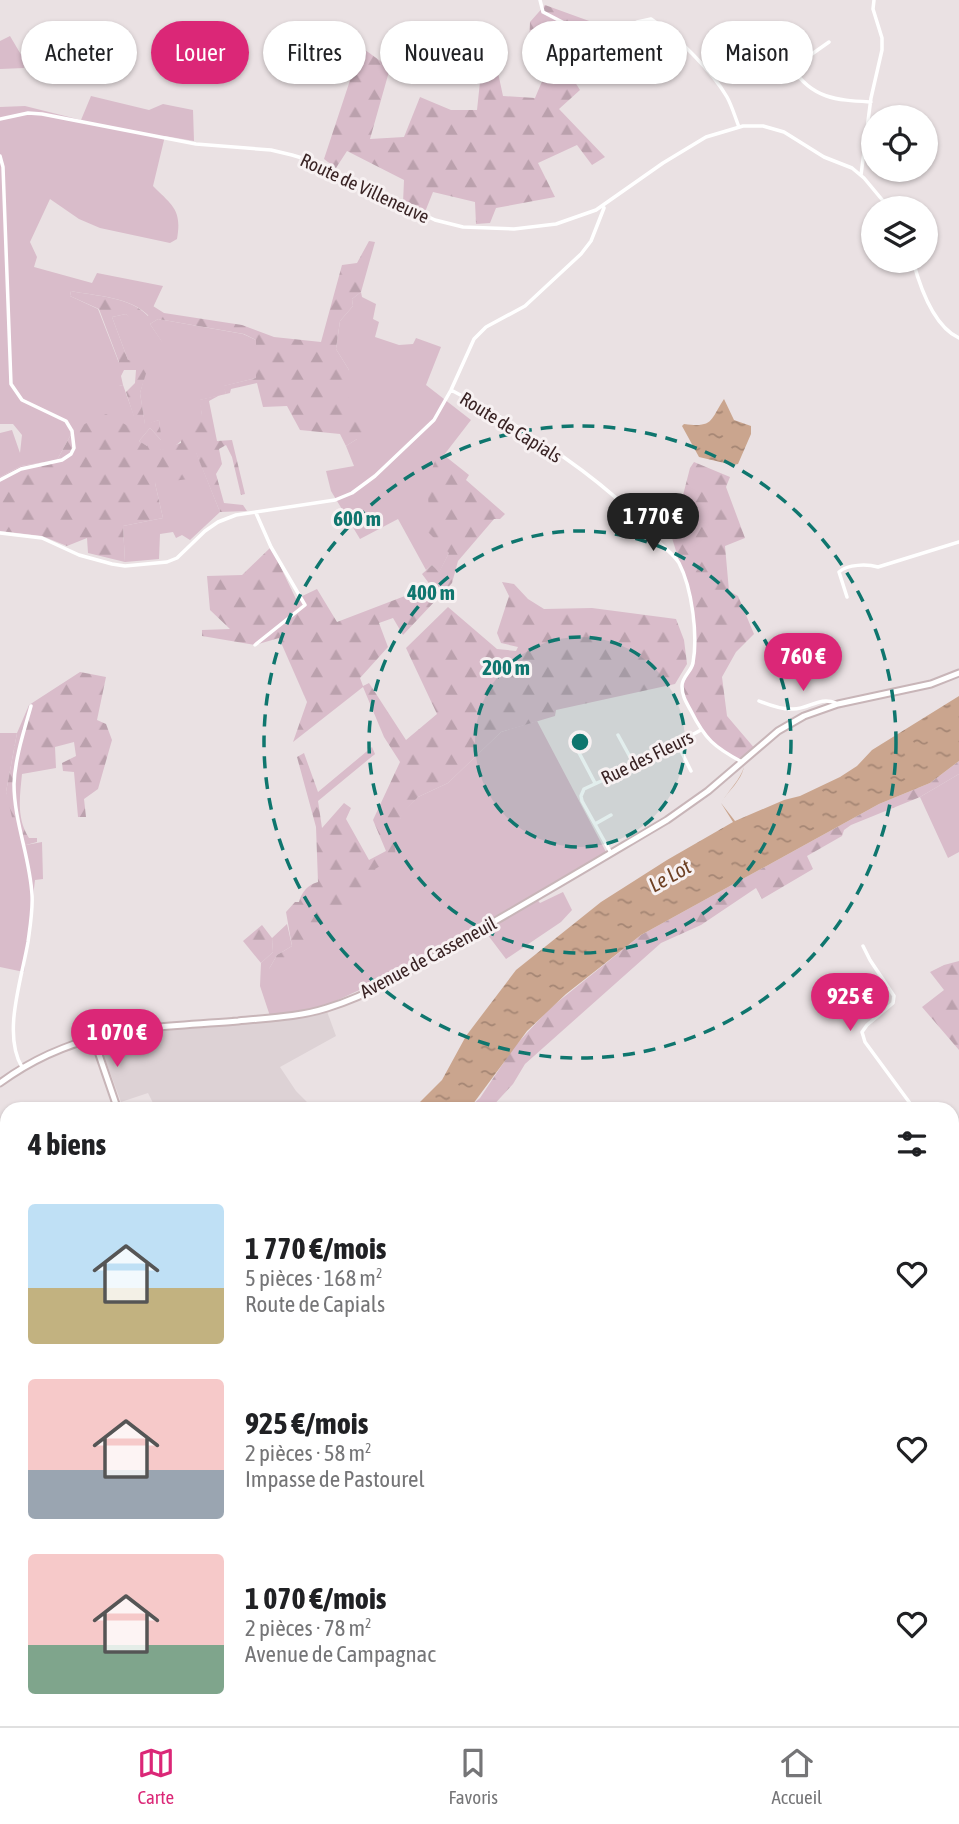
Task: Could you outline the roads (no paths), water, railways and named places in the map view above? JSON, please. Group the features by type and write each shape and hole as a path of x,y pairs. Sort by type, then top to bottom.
{"main road":[{"name":"Avenue de Casseneuil","path":"0,1083 57,1049 93,1037 131,1029 274,1018 325,1009 384,985 668,819 708,791 778,731 804,716 838,704 931,684 959,673"},
{"path":"93,1037 115,1102"}],"street":[{"path":"540,0 543,12 593,38 612,34 637,22 651,19 669,31 719,84 739,127"},
{"path":"870,105 883,50 873,9 874,0"},
{"path":"829,42 792,68 796,74 810,88 836,100 870,102"},
{"name":"Route de Villeneuve","path":"0,119 28,113 42,114 195,144 271,150 312,162 420,214 463,227 514,229 576,218 605,206 663,163 706,137 739,127 774,128 861,175"},
{"path":"0,156 3,167 11,384 22,400 66,421 75,444 73,451 62,460 21,469 0,480"},
{"path":"867,182 879,196"},
{"path":"0,533 42,538 79,555 112,564 153,564 177,558 205,531 236,515 335,500 352,493 434,420 474,339 486,327 526,306 581,254 591,241 605,206"},
{"path":"917,273 937,318 959,338"},
{"name":"Route de Capials","path":"451,390 495,413 564,458 639,517 677,560 690,593 694,635 693,665 682,681 682,695 701,730 717,749 742,762"},
{"path":"255,645 305,604 271,547 256,513"},
{"path":"847,597 839,572 844,568 869,565 878,567 959,542"},
{"path":"759,701 792,709 827,700 838,704"},
{"path":"22,1068 17,1060 13,1029 33,897 16,809 14,783 31,706"},
{"name":"Rue des Fleurs","path":"611,853 581,796 584,789 635,766 701,730"},
{"path":"618,735 635,766"},
{"path":"677,743 691,771"},
{"path":"576,747 595,783"},
{"path":"595,824 611,815"},
{"path":"863,946 894,996 893,1003 862,1032 865,1042 909,1102"}],"water":[{"path":"724,399 734,420 751,426 751,434 738,464 733,465 699,457 682,426 701,425 710,421"},
{"name":"Le Lot","path":"959,696 959,761 930,783 879,804 641,935 566,994 527,1031 474,1102 420,1102 442,1080 466,1036 516,970 601,902 733,822 721,803 735,821 800,796 840,777 857,766 872,750"}]}
